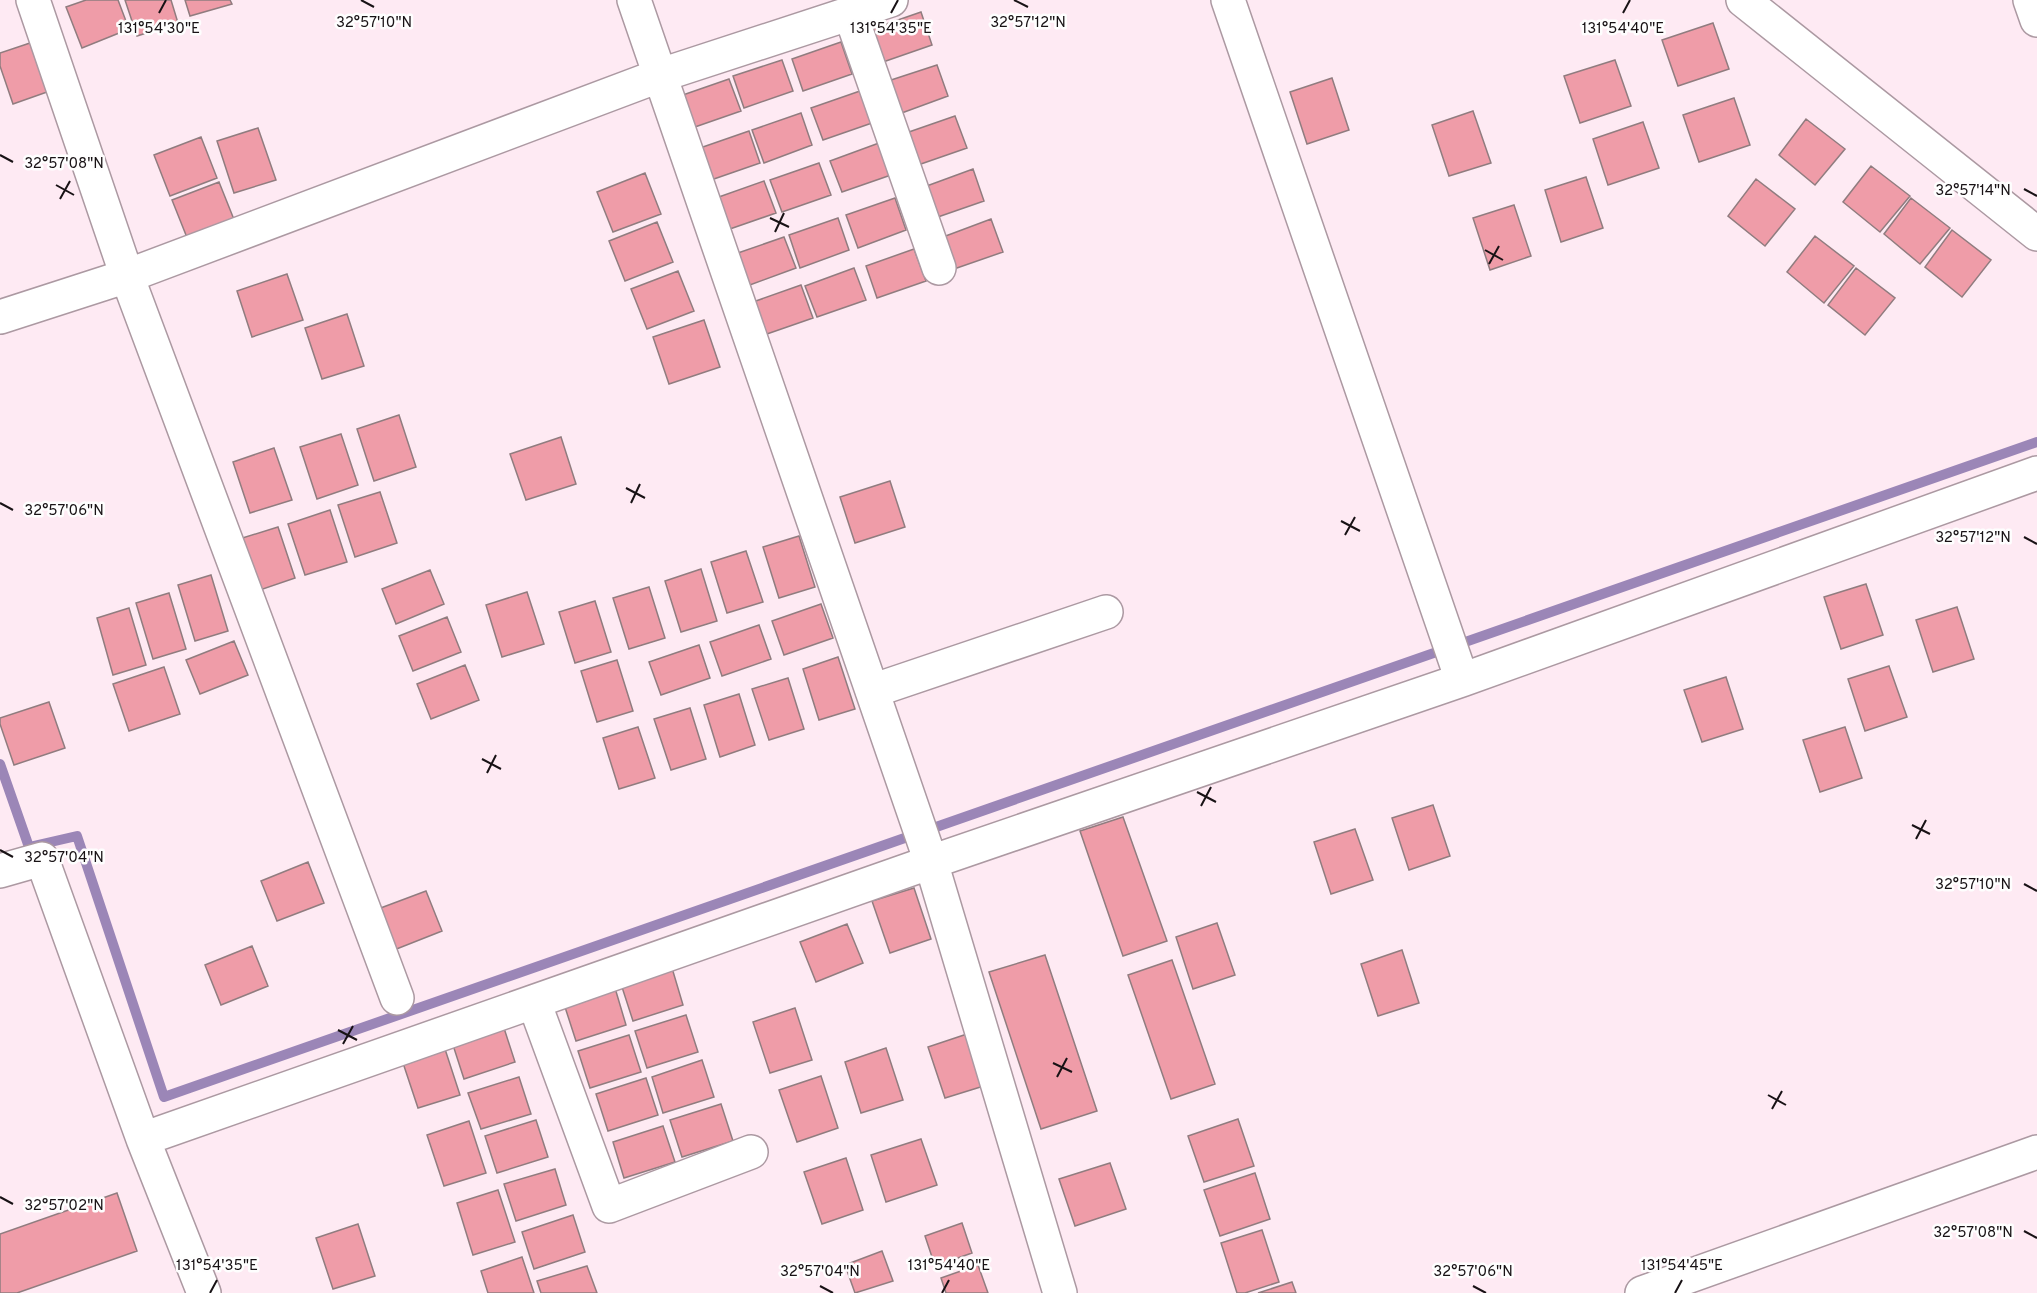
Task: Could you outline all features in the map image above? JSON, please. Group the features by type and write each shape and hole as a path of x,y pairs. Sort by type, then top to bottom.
{"street":[{"path":"33,0 127,276 398,998"},
{"path":"634,0 931,862 1060,1293"},
{"path":"0,317 127,276 660,75 891,0"},
{"path":"1228,0 1462,680"},
{"path":"1745,0 2037,234"},
{"path":"2030,0 2037,20"},
{"path":"850,14 939,268"},
{"path":"143,1139 931,862 1462,680 2037,473"},
{"path":"872,691 1106,612"},
{"path":"0,871 42,859 143,1139 204,1293"},
{"path":"534,1002 609,1206 751,1152"},
{"path":"1642,1293 2037,1152"}],"building":[{"path":"86,0 118,0 129,29 82,48 66,7"},
{"path":"125,0 171,0 178,23 137,36"},
{"path":"185,0 230,0 232,4 190,16"},
{"path":"921,12 932,45 883,62 872,29"},
{"path":"1713,23 1729,69 1678,86 1662,40"},
{"path":"841,42 852,74 803,91 792,59"},
{"path":"30,43 47,92 13,104 0,66 0,53"},
{"path":"782,60 793,91 744,108 733,76"},
{"path":"1615,60 1631,106 1580,123 1564,76"},
{"path":"937,65 948,96 899,114 888,81"},
{"path":"1332,78 1349,130 1307,144 1290,92"},
{"path":"729,79 741,111 692,128 680,96"},
{"path":"860,91 872,123 823,140 811,108"},
{"path":"1734,98 1750,145 1699,162 1683,115"},
{"path":"1473,111 1491,163 1449,176 1432,125"},
{"path":"801,113 812,145 764,163 752,130"},
{"path":"955,116 967,148 918,165 906,133"},
{"path":"1806,119 1845,149 1815,185 1779,155"},
{"path":"1643,122 1659,168 1608,185 1593,139"},
{"path":"258,128 276,180 234,193 217,141"},
{"path":"749,131 760,163 711,180 700,148"},
{"path":"201,137 217,178 170,196 154,155"},
{"path":"879,143 891,175 842,192 830,161"},
{"path":"819,163 831,195 782,212 770,180"},
{"path":"1871,166 1910,196 1880,232 1843,202"},
{"path":"973,169 984,201 935,218 924,187"},
{"path":"645,173 661,214 613,232 597,192"},
{"path":"1586,177 1603,228 1561,242 1545,190"},
{"path":"1756,179 1795,209 1765,246 1728,216"},
{"path":"764,181 776,213 727,230 716,198"},
{"path":"219,182 235,222 188,240 172,200"},
{"path":"895,198 906,230 858,248 846,215"},
{"path":"1911,198 1950,228 1920,264 1884,234"},
{"path":"1514,205 1531,256 1490,270 1473,218"},
{"path":"838,218 849,250 800,268 789,235"},
{"path":"991,219 1003,252 954,269 943,237"},
{"path":"657,222 673,262 625,281 609,241"},
{"path":"1952,230 1991,260 1962,297 1925,267"},
{"path":"1815,236 1854,266 1824,303 1787,272"},
{"path":"784,237 796,268 747,286 735,254"},
{"path":"914,249 926,281 877,298 866,266"},
{"path":"854,268 866,300 817,317 805,286"},
{"path":"1856,268 1895,298 1865,335 1828,305"},
{"path":"678,271 694,311 647,329 631,289"},
{"path":"287,274 303,320 252,337 237,291"},
{"path":"801,285 813,318 764,335 753,302"},
{"path":"347,314 364,366 322,379 305,328"},
{"path":"704,320 720,367 669,384 653,337"},
{"path":"399,415 416,467 374,481 357,429"},
{"path":"341,434 358,485 317,499 300,447"},
{"path":"561,437 576,484 526,500 510,454"},
{"path":"274,448 292,500 250,513 233,462"},
{"path":"890,481 905,527 855,543 840,497"},
{"path":"380,492 397,543 355,557 338,505"},
{"path":"330,510 347,562 305,575 288,524"},
{"path":"278,527 295,578 254,592 236,540"},
{"path":"799,536 815,587 779,598 763,547"},
{"path":"746,551 763,602 727,613 711,562"},
{"path":"701,569 717,621 681,632 665,581"},
{"path":"430,570 444,604 396,624 382,589"},
{"path":"211,575 228,631 195,641 178,585"},
{"path":"1866,584 1883,635 1841,649 1824,597"},
{"path":"649,587 665,638 629,649 613,598"},
{"path":"527,592 544,644 502,657 486,605"},
{"path":"169,593 186,649 153,659 136,603"},
{"path":"595,601 611,652 575,663 559,612"},
{"path":"821,604 833,638 784,655 772,621"},
{"path":"1957,607 1974,659 1933,672 1916,620"},
{"path":"129,608 146,665 113,675 97,618"},
{"path":"447,617 461,652 413,671 399,636"},
{"path":"759,625 771,659 722,676 710,642"},
{"path":"234,641 248,675 200,694 186,660"},
{"path":"699,645 710,678 661,695 649,662"},
{"path":"838,657 855,709 819,720 803,669"},
{"path":"617,660 633,711 597,722 581,671"},
{"path":"465,665 479,700 431,719 417,684"},
{"path":"1889,666 1907,717 1865,731 1848,679"},
{"path":"164,667 180,714 129,731 113,684"},
{"path":"1726,677 1743,729 1702,742 1684,690"},
{"path":"788,678 804,729 769,740 752,689"},
{"path":"739,694 755,745 720,757 704,705"},
{"path":"49,702 65,748 14,765 0,718"},
{"path":"690,708 706,759 671,770 654,719"},
{"path":"638,727 655,778 619,789 603,738"},
{"path":"1845,727 1862,778 1820,792 1803,740"},
{"path":"1433,805 1450,856 1409,870 1392,818"},
{"path":"1123,817 1167,941 1123,956 1080,831"},
{"path":"1355,829 1373,880 1331,894 1314,842"},
{"path":"308,862 324,903 277,921 261,881"},
{"path":"914,888 931,939 890,953 872,901"},
{"path":"426,891 442,931 394,950 378,909"},
{"path":"1217,923 1235,975 1193,989 1176,937"},
{"path":"847,924 863,963 816,982 800,942"},
{"path":"252,946 268,986 221,1005 205,965"},
{"path":"1402,950 1419,1003 1378,1016 1361,964"},
{"path":"1045,955 1097,1111 1041,1129 989,972"},
{"path":"1172,960 1215,1084 1171,1099 1128,975"},
{"path":"672,968 683,1005 633,1021 621,984"},
{"path":"615,988 626,1025 576,1041 564,1004"},
{"path":"795,1008 812,1060 770,1073 753,1022"},
{"path":"686,1015 698,1052 647,1068 635,1031"},
{"path":"503,1025 515,1062 464,1079 452,1042"},
{"path":"970,1033 987,1085 945,1098 928,1047"},
{"path":"629,1035 641,1072 590,1088 578,1051"},
{"path":"443,1043 460,1095 418,1108 401,1057"},
{"path":"886,1048 903,1100 861,1113 845,1062"},
{"path":"702,1060 714,1097 663,1113 652,1077"},
{"path":"821,1076 838,1128 797,1142 779,1090"},
{"path":"519,1077 531,1114 481,1129 468,1093"},
{"path":"646,1078 658,1115 608,1131 596,1094"},
{"path":"721,1104 733,1141 682,1157 670,1120"},
{"path":"1238,1119 1254,1166 1204,1182 1188,1136"},
{"path":"536,1120 548,1157 497,1173 485,1136"},
{"path":"469,1121 486,1173 444,1186 427,1135"},
{"path":"663,1126 675,1162 624,1178 613,1142"},
{"path":"921,1139 937,1185 886,1202 871,1155"},
{"path":"846,1158 863,1210 822,1224 804,1172"},
{"path":"1110,1163 1126,1209 1075,1226 1059,1179"},
{"path":"555,1169 566,1205 516,1221 504,1184"},
{"path":"1255,1173 1270,1219 1220,1236 1204,1190"},
{"path":"498,1190 515,1242 473,1255 457,1203"},
{"path":"117,1193 137,1251 17,1293 0,1293 0,1234"},
{"path":"573,1215 585,1252 534,1269 522,1232"},
{"path":"962,1223 972,1253 935,1266 925,1236"},
{"path":"358,1224 375,1276 333,1289 316,1238"},
{"path":"1262,1230 1279,1282 1245,1293 1237,1293 1221,1243"},
{"path":"882,1251 893,1281 855,1293 845,1265"},
{"path":"522,1257 534,1293 488,1293 481,1271"},
{"path":"978,1265 988,1293 946,1293 941,1278"},
{"path":"587,1266 597,1293 541,1293 537,1281"},
{"path":"1292,1282 1296,1293 1258,1293"}],"waterway":[{"path":"0,764 29,847 77,836 164,1097 2037,442"}]}
